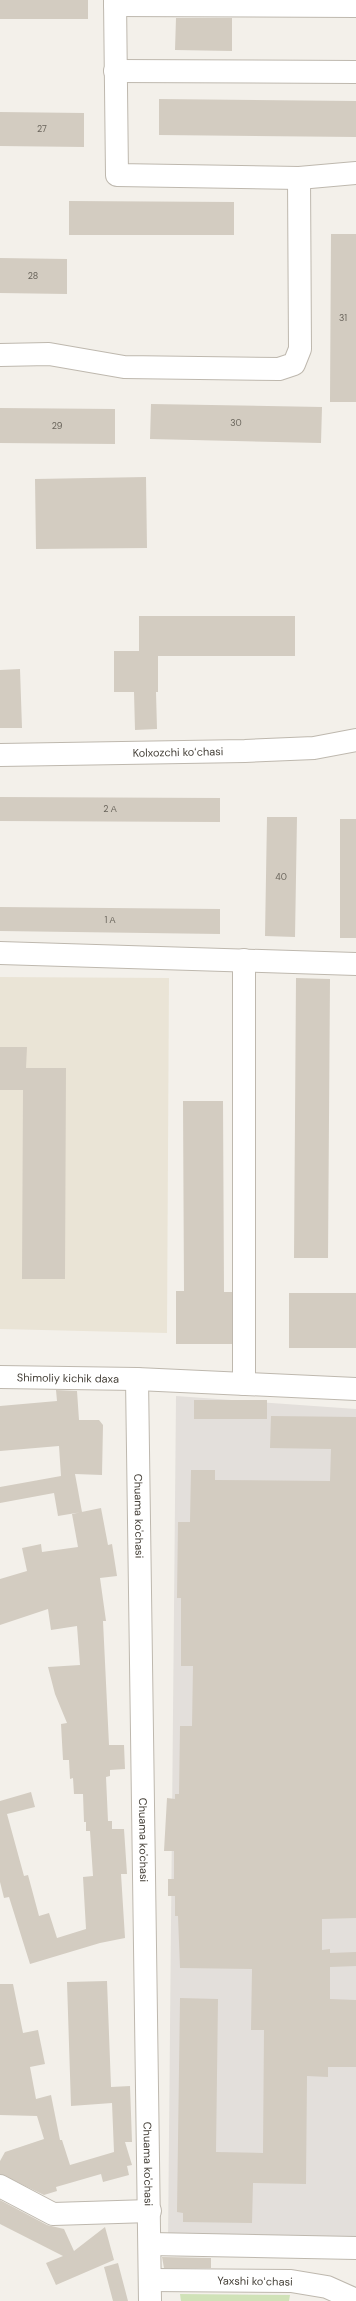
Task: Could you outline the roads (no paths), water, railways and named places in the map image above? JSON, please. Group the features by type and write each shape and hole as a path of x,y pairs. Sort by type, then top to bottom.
{"street":[{"path":"356,6 115,2 117,174 299,178 356,173"},
{"path":"115,71 356,72"},
{"path":"0,355 50,354 124,367 279,369 294,364 300,348 299,178"},
{"name":"Kolxozchi koʻchasi","path":"0,755 245,751 314,748 356,740"},
{"path":"0,953 356,964"},
{"path":"244,960 244,1384"},
{"name":"Shimoliy kichik daxa","path":"0,1376 137,1379 356,1389"},
{"name":"Chuama ko'chasi","path":"137,1379 150,2291"},
{"path":"0,2186 53,2214 150,2211"},
{"path":"150,2244 356,2248"},
{"name":"Yaxshi koʻchasi","path":"150,2291 291,2281 327,2287 356,2300"}]}
